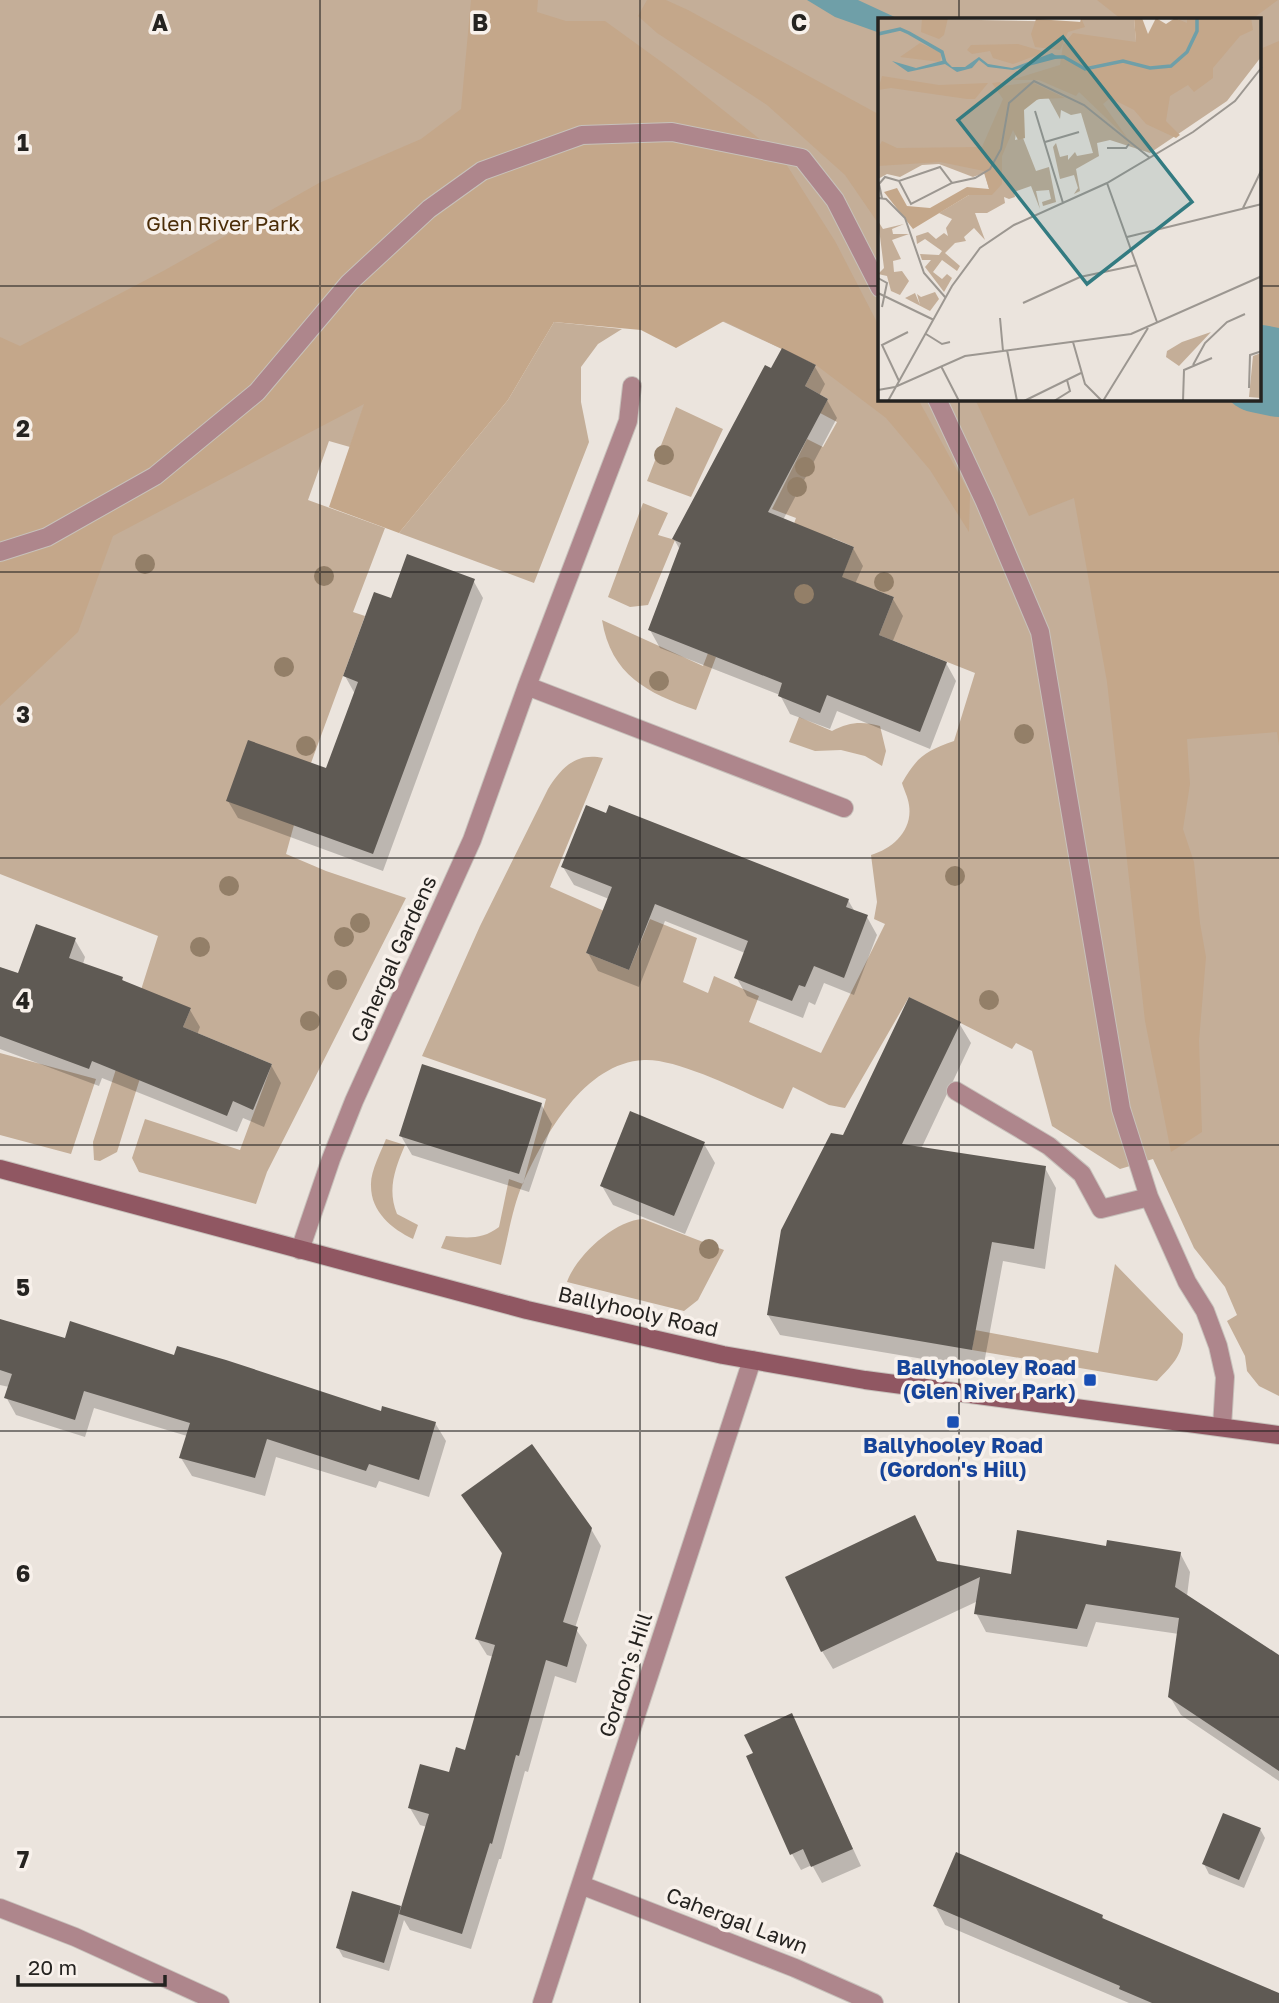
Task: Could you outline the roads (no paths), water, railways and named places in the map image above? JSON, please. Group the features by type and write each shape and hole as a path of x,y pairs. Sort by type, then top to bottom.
{"main road":[{"name":"Ballyhooly Road","path":"0,1169 636,1337 865,1380 1279,1435"}],"street":[{"path":"0,552 47,537 155,476 257,392 349,283 440,202 482,171 582,135 672,132 802,158 835,200 878,284"},
{"name":"Cahergal Gardens","path":"300,1250 354,1101 472,840 527,686 628,421 632,386"},
{"path":"938,401 985,502 1040,632 1121,1109 1149,1197 1186,1282 1205,1311 1218,1346 1224,1377 1222,1427"},
{"path":"527,686 844,808"},
{"path":"956,1091 1049,1146 1082,1174 1101,1209 1149,1197"},
{"name":"Gordon's Hill","path":"542,2003 752,1360"},
{"name":"Cahergal Lawn","path":"581,1885 795,1968 874,2003"},
{"path":"0,1908 75,1937 220,2003"}],"water":[{"path":"807,0 858,0 897,18 878,18 878,32 835,17"}],"waterway":[{"path":"1262,369 1279,373"}],"place":[{"name":"Ballyhooley Road (Glen River Park)","path":"1090,1380"},
{"name":"Ballyhooley Road (Gordon's Hill)","path":"953,1422"}],"park label":[{"name":"Glen River Park","path":"223,224"}]}
